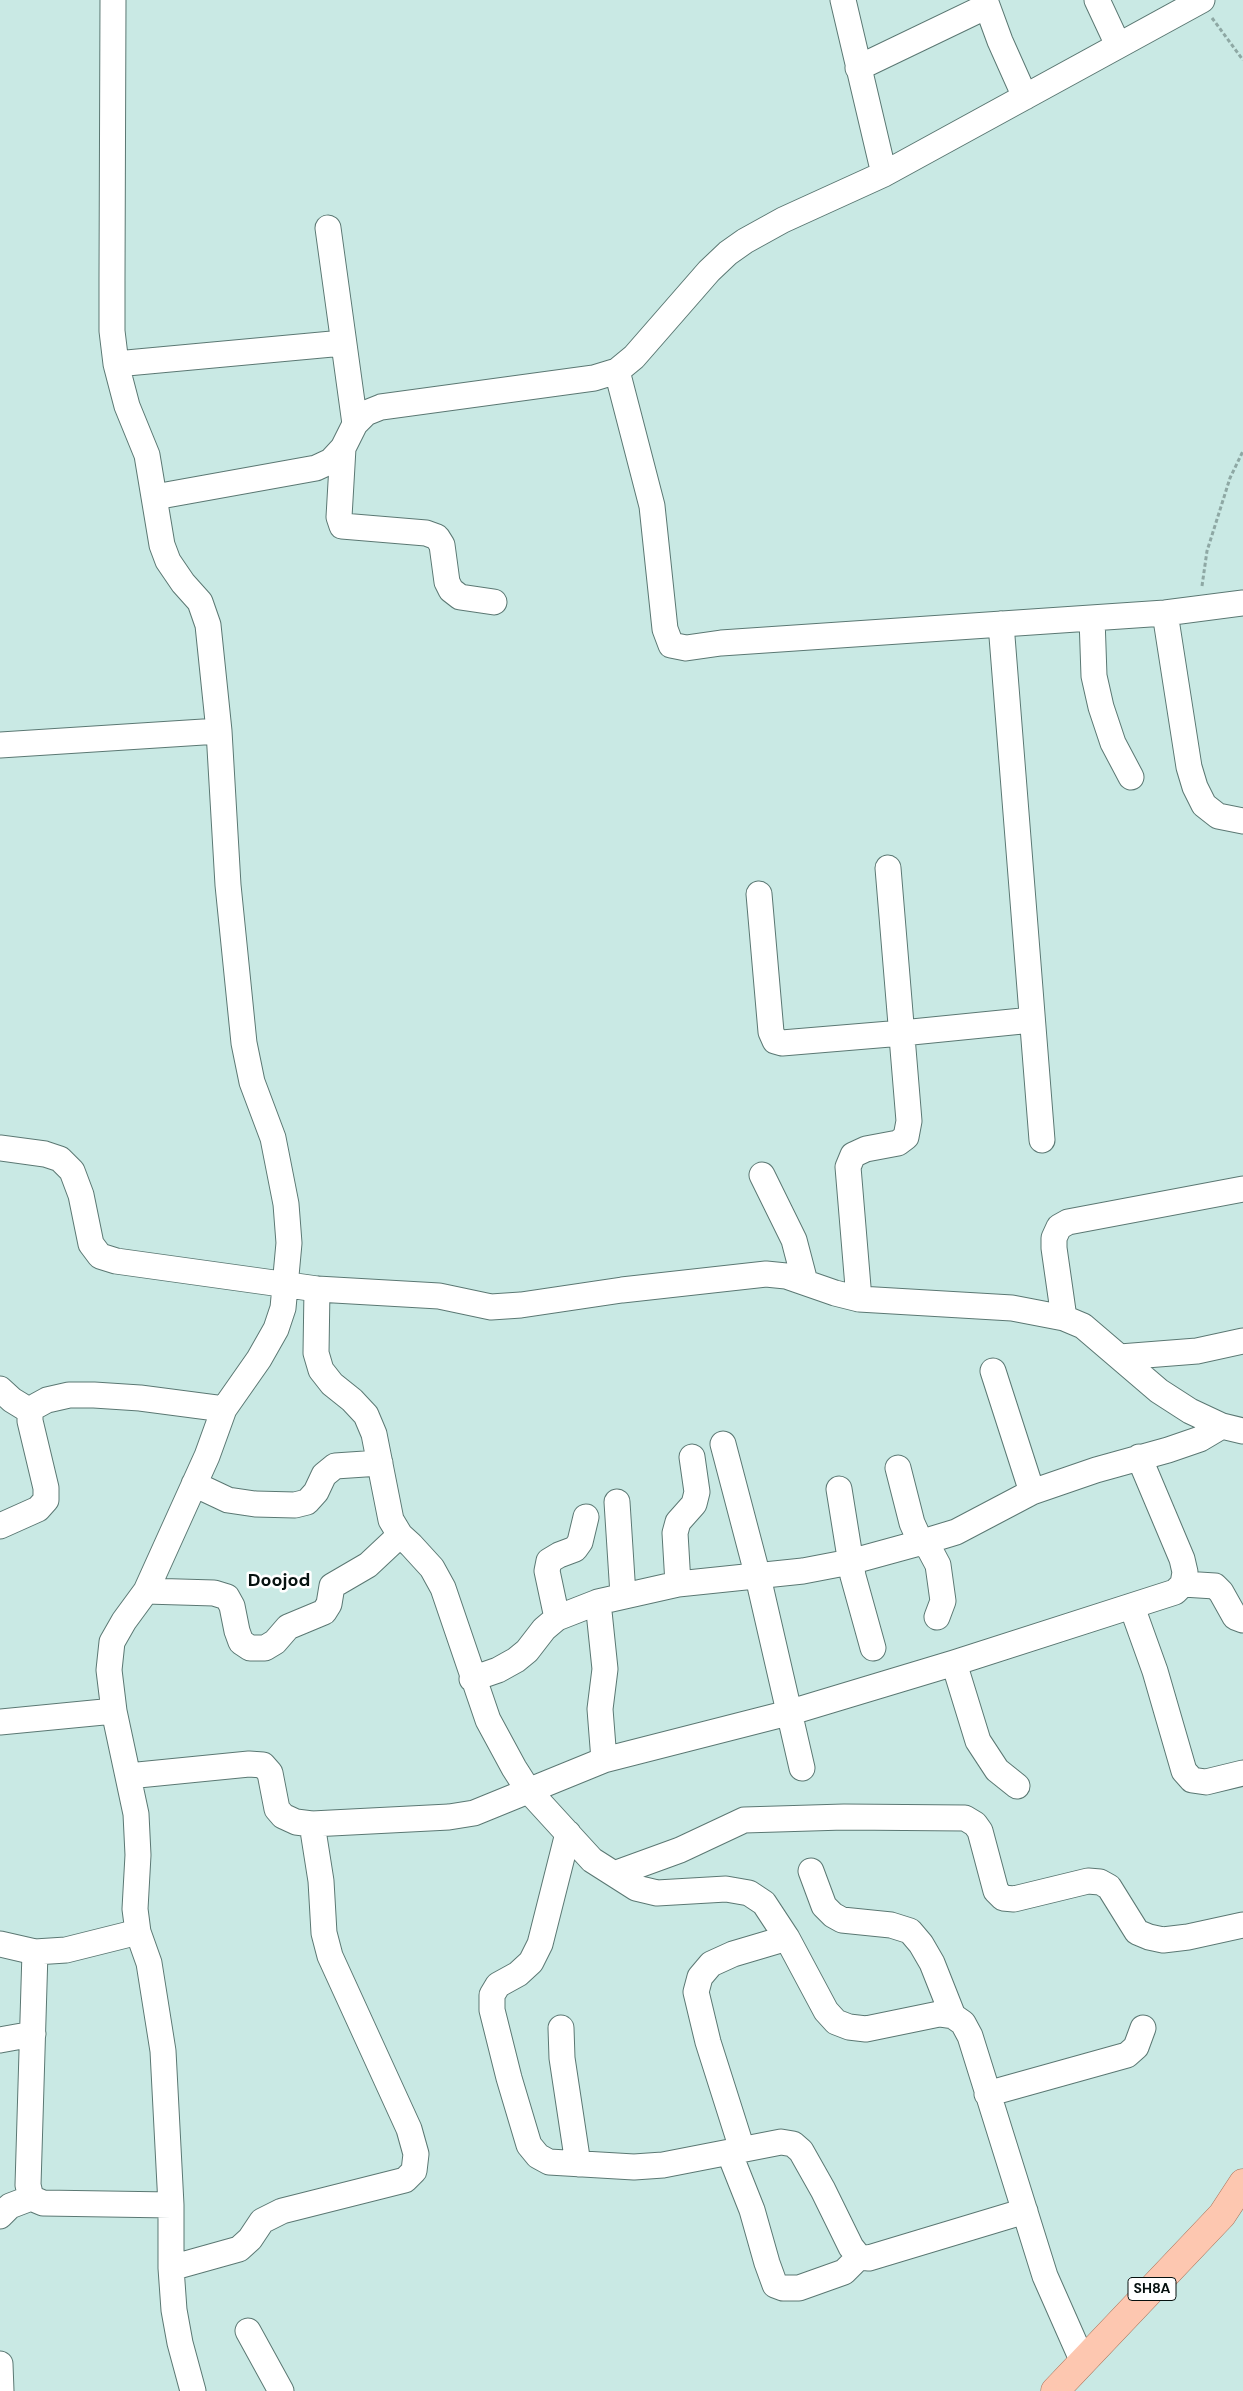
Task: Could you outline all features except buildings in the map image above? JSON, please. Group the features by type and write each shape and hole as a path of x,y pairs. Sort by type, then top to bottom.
{"main road":[{"name":"SH8A","path":"1055,2391 1222,2215 1243,2183"}],"street":[{"path":"113,0 112,331 116,364 127,406 147,455 162,545 168,561 183,584 200,602 208,625 219,731 228,884 244,1043 252,1082 273,1138 286,1204 289,1243 283,1308 276,1329 260,1358 224,1409 194,1484 146,1591 124,1621 112,1642 109,1670 114,1711 136,1814 138,1855 135,1909 138,1932 149,1963 163,2051 171,2205 171,2268 180,2344 193,2391"},
{"path":"843,0 884,174"},
{"path":"1097,0 1118,45"},
{"path":"155,497 316,468 330,462 343,448 355,424 366,413 381,407 594,378 617,371 634,357 728,253 783,220 884,174 1201,0"},
{"path":"858,68 986,3 1025,97"},
{"path":"328,228 342,343 355,424"},
{"path":"116,364 342,343"},
{"path":"617,371 652,506 665,629 671,645 686,648 1165,613 1243,603"},
{"path":"343,448 339,516 342,526 426,533 437,537 442,545 447,582 451,590 460,597 494,602"},
{"path":"1165,613 1189,768 1195,787 1204,805 1218,816 1243,821"},
{"path":"1092,618 1094,676 1113,743 1131,777"},
{"path":"1001,624 1042,1140"},
{"path":"0,745 219,731"},
{"path":"859,1299 848,1167 853,1155 866,1149 898,1143 906,1137 909,1121 888,868"},
{"path":"759,894 771,1032 775,1041 782,1043 1032,1020"},
{"path":"0,1148 45,1154 60,1159 72,1171 81,1194 91,1244 100,1256 116,1261 286,1286 439,1296 491,1307 766,1274 786,1276 859,1299 972,1304 1012,1308 1064,1318 1083,1326 1167,1396 1190,1411 1233,1428"},
{"path":"762,1176 794,1240 805,1282"},
{"path":"1064,1318 1054,1248 1054,1238 1059,1227 1068,1222 1243,1189"},
{"path":"317,1289 316,1353 321,1370 332,1384 352,1400 366,1415 374,1434 391,1520 400,1535 432,1568 443,1588 472,1679 488,1720 528,1790 592,1860 636,1888 657,1894 726,1889 749,1893 764,1903 788,1938 826,2011 836,2022 850,2027 866,2029 940,2014 953,2016 963,2023 970,2036 1045,2276 1083,2362"},
{"path":"1120,1357 1197,1351 1243,1342"},
{"path":"993,1371 1032,1492"},
{"path":"0,1389 12,1400 30,1411"},
{"path":"30,1411 47,1400 70,1395 140,1398 224,1409"},
{"path":"0,1526 38,1509 46,1500 46,1488 30,1421 30,1411"},
{"path":"472,1679 498,1670 516,1660 527,1651 544,1629 557,1618 598,1602 678,1584 803,1571 850,1562 923,1542 956,1532 1032,1492 1233,1428"},
{"path":"723,1444 758,1577 802,1768"},
{"path":"678,1584 675,1533 678,1522 694,1504 697,1492 692,1457"},
{"path":"128,1776 249,1764 263,1765 270,1773 277,1809 283,1816 296,1822 312,1824 474,1813 604,1760 788,1713 1132,1607 1175,1592 1183,1584 1185,1572 1182,1559 1140,1457"},
{"path":"194,1484 228,1500 255,1504 294,1505 307,1502 316,1492 324,1475 335,1466 380,1463"},
{"path":"898,1468 912,1524 938,1565 943,1600 937,1617"},
{"path":"839,1489 850,1562 872,1648"},
{"path":"617,1502 624,1595"},
{"path":"557,1618 547,1571 549,1561 558,1555 575,1549 580,1542 586,1517"},
{"path":"146,1591 214,1593 227,1597 232,1606 241,1642 250,1648 265,1648 275,1642 288,1628 324,1612 329,1604 332,1586 368,1565 400,1535"},
{"path":"1183,1584 1215,1586 1221,1592 1235,1617 1243,1620"},
{"path":"598,1602 605,1670 600,1710 604,1760"},
{"path":"1132,1607 1155,1671 1184,1771 1192,1780 1206,1782 1243,1773"},
{"path":"954,1663 978,1741 997,1770 1017,1786"},
{"path":"0,1722 114,1711"},
{"path":"614,1874 680,1850 744,1820 854,1817 965,1818 976,1824 980,1832 996,1890 1003,1898 1014,1899 1088,1881 1100,1882 1109,1887 1137,1932 1148,1937 1163,1940 1188,1937 1243,1925"},
{"path":"171,2268 239,2249 250,2239 262,2221 282,2211 405,2180 414,2171 416,2154 410,2129 330,1956 324,1933 322,1881 312,1824"},
{"path":"568,1833 540,1944 531,1962 518,1974 498,1985 492,1995 492,2010 529,2145 538,2156 549,2162 634,2167 663,2165 781,2142 793,2144 801,2151 823,2190 851,2247 859,2256 869,2258 1024,2211"},
{"path":"811,1872 824,1906 838,1918 852,1922 891,1925 910,1931 921,1944 932,1963 953,2016"},
{"path":"0,1944 35,1952 66,1950 138,1932"},
{"path":"788,1938 733,1954 712,1964 700,1977 696,1992 752,2210 767,2263 776,2285 783,2288 799,2288 844,2272 859,2256"},
{"path":"32,2198 28,2185 35,1952"},
{"path":"562,2028 562,2058 578,2164"},
{"path":"987,2094 1128,2056 1136,2047 1143,2028"},
{"path":"0,2040 33,2034"},
{"path":"0,2216 10,2206 32,2198 43,2203 171,2205"},
{"path":"248,2331 281,2391"},
{"path":"0,2364 1,2391"}],"path":[{"path":"1201,0 1243,60"},
{"path":"1201,609 1202,577 1207,551 1230,478 1243,451"}],"district":[{"name":"Doojod","path":"279,1581"}]}
